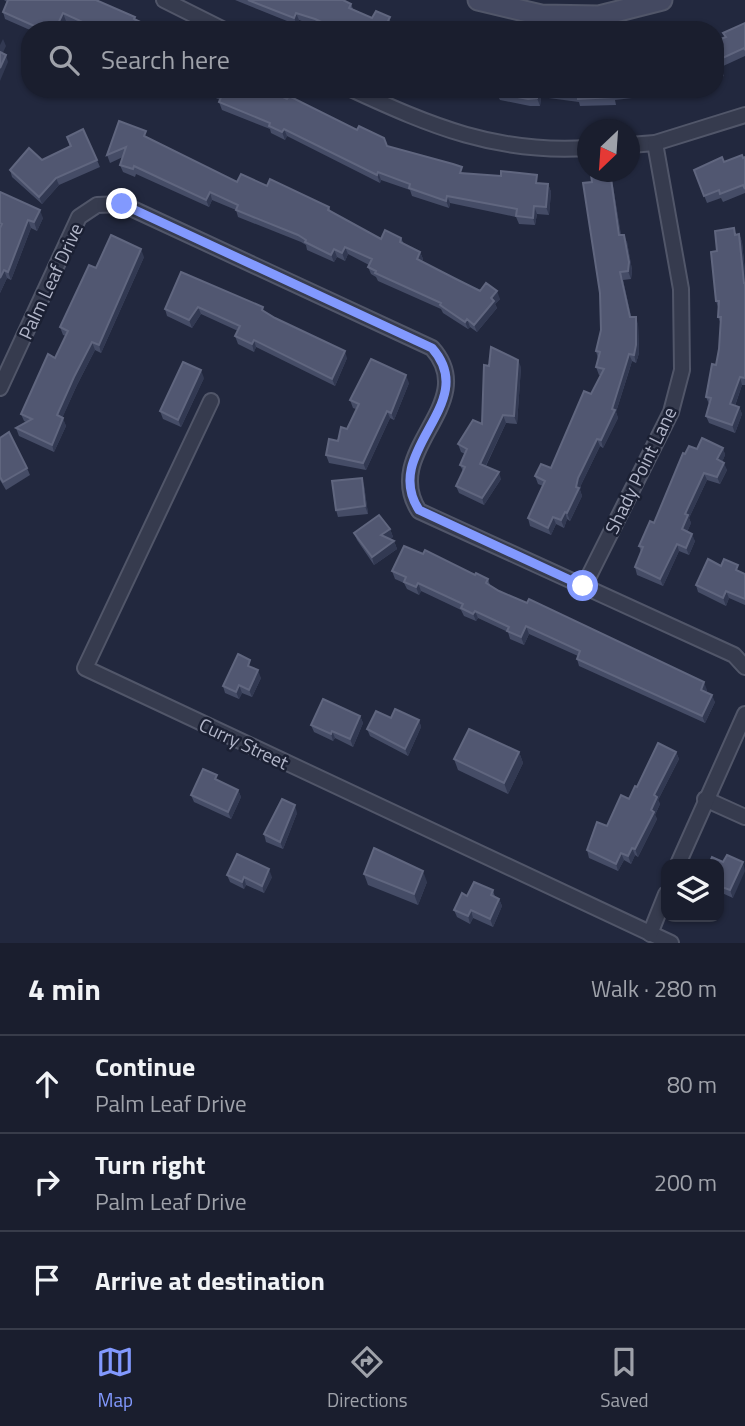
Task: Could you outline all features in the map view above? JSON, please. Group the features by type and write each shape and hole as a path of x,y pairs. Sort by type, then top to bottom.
{"street":[{"path":"164,0 206,21"},
{"path":"478,0 541,15 599,16 662,0"},
{"path":"370,98 418,120 480,141 557,150 577,149"},
{"path":"640,144 655,143 745,115"},
{"name":"Shady Point Lane","path":"583,586 671,412 682,370 681,289 655,143"},
{"name":"Palm Leaf Drive","path":"0,388 79,217 97,205 122,204 432,348 446,363 448,387 408,475 409,495 419,510 734,655 745,667"},
{"name":"Curry Street","path":"211,401 85,668 671,943"},
{"path":"680,859 745,714"},
{"path":"705,799 745,817"},
{"path":"650,933 661,906"}],"building":[{"path":"8,0 96,0 135,17 138,21 80,21 63,13 59,21 23,21 3,12"},
{"path":"248,0 343,0 351,4 349,8 372,18 376,11 390,17 388,21 319,21 296,13 294,18"},
{"path":"745,23 745,50 744,48 724,57 724,33"},
{"path":"0,52 6,55 0,68"},
{"path":"221,98 293,98 357,130 359,126 384,138 387,146 462,167 460,173 501,176 501,171 537,175 536,183 548,184 546,207 534,206 533,218 516,216 517,209 447,196 446,201 409,188 410,184 378,172 377,175 284,129 282,132 269,126 270,123 219,102"},
{"path":"119,121 146,131 144,136 237,182 241,174 267,186 270,179 329,207 328,210 381,239 385,230 401,238 400,242 420,252 417,259 480,291 486,283 497,291 491,298 494,301 474,325 467,319 465,322 440,305 441,303 375,273 376,271 368,267 372,259 345,247 342,253 334,249 331,255 305,242 306,240 298,235 236,210 238,205 210,192 206,200 134,166 133,169 120,165 126,147 107,155"},
{"path":"83,129 97,160 56,178 39,197 10,170 29,148 42,160 71,146 67,137"},
{"path":"742,155 745,157 745,189 743,185 720,194 719,190 704,196 694,170 722,157 724,162"},
{"path":"611,182 619,235 624,235 629,262 628,271 620,272 630,317 636,317 636,345 634,355 629,354 612,409 615,410 578,478 576,487 579,488 567,513 565,512 561,520 553,517 548,528 528,518 545,481 535,476 541,464 551,468 584,391 591,394 604,369 596,367 600,352 596,351 601,330 600,293 583,183"},
{"path":"0,192 40,210 34,222 28,220 8,272 4,270 0,278 2,224"},
{"path":"734,228 735,235 739,234 745,283 745,378 740,377 730,404 739,407 732,425 706,416 711,398 706,397 712,364 716,365 719,349 721,317 718,317 719,301 716,301 711,252 717,251 715,231"},
{"path":"111,235 141,249 99,345 92,342 74,377 57,415 63,418 52,445 16,428 32,419 21,414 48,354 55,358 68,331 60,327 89,265 96,268"},
{"path":"181,272 263,307 262,310 275,318 345,351 332,379 254,340 252,344 235,336 240,326 198,307 189,320 165,309"},
{"path":"491,347 518,360 514,416 503,415 480,464 499,472 482,498 456,486 465,467 460,465 467,449 458,444 473,420 482,424 484,365 489,366"},
{"path":"371,359 406,375 391,413 387,411 363,463 326,455 329,439 338,441 341,427 347,429 359,404 350,400"},
{"path":"183,362 201,370 178,420 160,411"},
{"path":"9,432 27,468 3,482 0,477 0,438"},
{"path":"702,438 723,448 717,459 724,463 717,477 704,473 685,514 688,515 682,529 692,534 686,548 677,544 660,579 635,567 643,547 639,546 650,521 654,523 683,453 685,454 689,446 697,449"},
{"path":"362,478 365,506 336,510 332,481"},
{"path":"379,515 390,529 381,535 394,541 372,557 354,533"},
{"path":"404,546 423,554 425,550 475,575 476,573 488,579 486,583 499,591 527,603 529,599 704,682 701,690 712,695 702,716 577,659 580,651 526,626 521,637 507,631 509,627 475,611 473,614 461,608 463,604 418,583 416,587 404,582 406,577 392,571"},
{"path":"708,559 721,566 724,559 738,565 736,570 745,574 745,599 726,591 723,598 696,585"},
{"path":"238,654 250,660 248,666 258,670 249,690 239,685 236,692 223,686"},
{"path":"323,699 360,716 350,739 311,725"},
{"path":"395,709 419,720 405,749 367,729 376,711 391,718"},
{"path":"469,729 519,752 504,783 454,759"},
{"path":"658,743 676,752 654,795 657,797 651,810 654,812 635,849 632,848 628,856 621,853 616,864 587,850 597,822 607,826 621,795 629,799"},
{"path":"203,769 217,775 215,779 238,790 228,812 191,795"},
{"path":"282,799 295,805 280,842 264,834"},
{"path":"374,848 423,871 414,894 364,874"},
{"path":"237,854 269,869 262,886 244,877 242,882 227,875"},
{"path":"727,855 743,862 730,890 724,888 724,860"},
{"path":"474,882 493,890 491,895 499,899 490,919 471,910 468,916 454,910 462,893 467,896"}],"route":[{"path":"122,204 432,348 446,363 448,387 408,475 409,495 419,510 583,586"}]}
